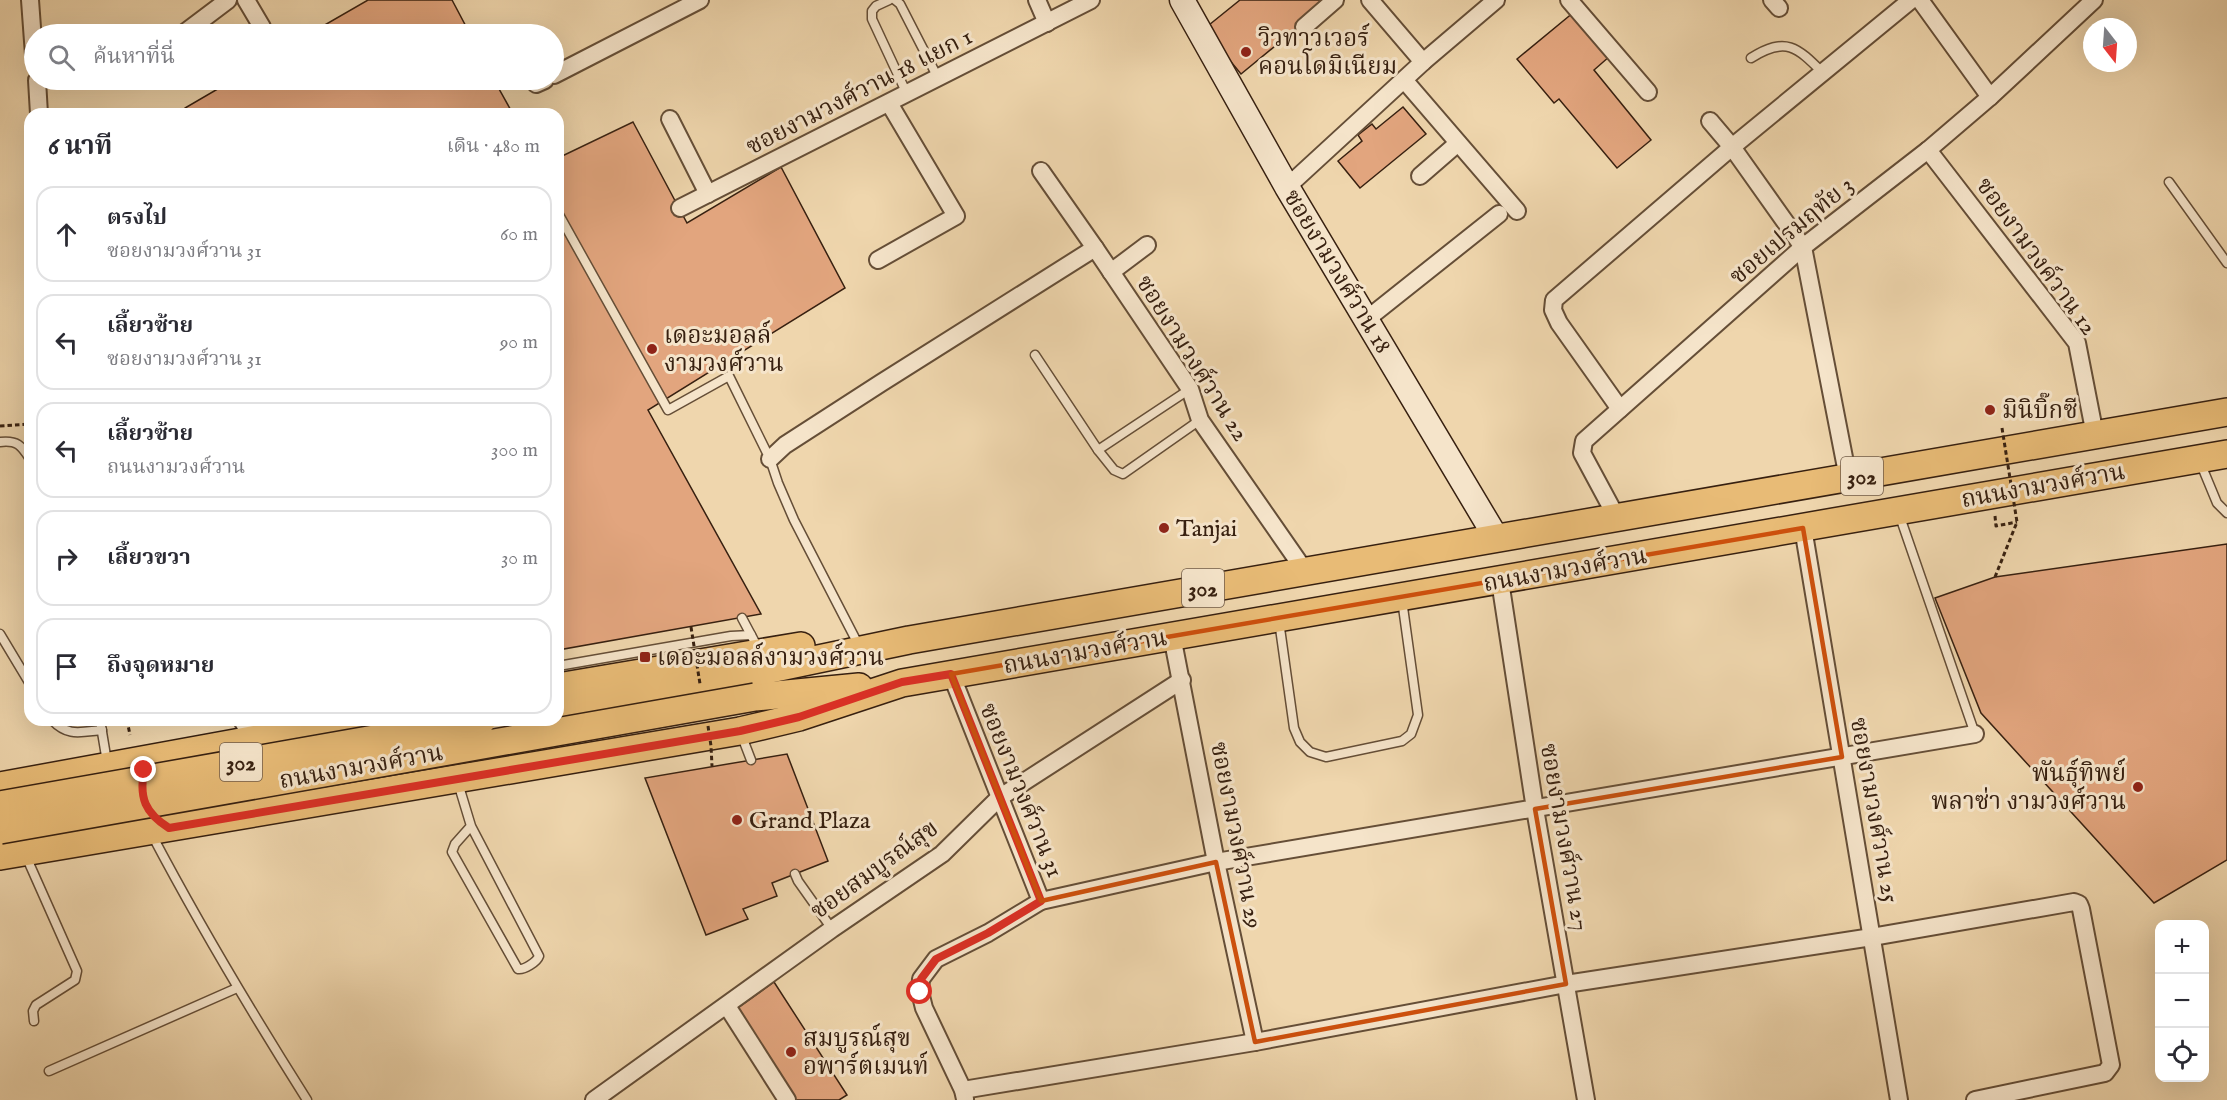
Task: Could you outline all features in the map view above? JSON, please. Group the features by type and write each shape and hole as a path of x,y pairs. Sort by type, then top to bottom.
{"main road":[{"name":"ถนนงามวงศ์วาน","path":"564,686 754,664 909,640 2227,412"},
{"name":"ถนนงามวงศ์วาน","path":"12,854 740,731 799,717 902,682 2227,454"},
{"name":"ถนนงามวงศ์วาน","path":"564,706 857,642 909,640"},
{"name":"ถนนงามวงศ์วาน","path":"564,706 754,664 902,682"},
{"name":"ถนนงามวงศ์วาน","path":"0,786 156,757 247,729 290,726"},
{"name":"ถนนงามวงศ์วาน","path":"0,805 448,726"},
{"name":"ถนนงามวงศ์วาน","path":"0,830 472,726"},
{"path":"156,757 144,770 142,796 160,830"}],"street":[{"path":"30,0 32,24"},
{"path":"196,24 228,0"},
{"path":"246,0 260,24"},
{"path":"564,70 700,0"},
{"path":"1036,0 1047,23"},
{"name":"ซอยงามวงศ์วาน 18 แยก 1","path":"680,208 1090,0"},
{"name":"ซอยงามวงศ์วาน 18","path":"1182,0 1287,187 1497,539"},
{"path":"1304,27 1335,0"},
{"path":"1370,0 1423,62"},
{"path":"1287,187 1405,81 1423,62 1496,0"},
{"path":"1569,0 1648,92"},
{"path":"1620,409 1559,323 1553,310 1554,300 1732,147 1911,0"},
{"path":"1920,0 1990,97"},
{"name":"ซอยเปรมฤทัย 3","path":"1617,518 1582,453 1584,441 1803,248 1928,150 1990,97 2076,6 2094,0"},
{"path":"1405,81 1516,211"},
{"path":"38,90 39,108"},
{"path":"878,260 956,216 889,103"},
{"path":"670,119 708,194"},
{"path":"1710,121 1732,147 1803,248 1848,478"},
{"path":"1420,176 1458,143"},
{"name":"ซอยงามวงค์วาน 12","path":"1928,150 2077,343 2095,435"},
{"name":"ซอยงามวงศ์วาน 22","path":"1041,171 1190,389 1200,420 1305,571"},
{"path":"1367,319 1499,213"},
{"path":"1111,273 1147,245"},
{"path":"770,459 785,445 1095,248"},
{"name":"ซอยงามวงศ์วาน 25","path":"1803,528 1899,1100"},
{"name":"ซอยงามวงศ์วาน 27","path":"1500,580 1535,809 1586,1100"},
{"name":"ซอยงามวงศ์วาน 29","path":"1173,636 1216,862 1255,1042"},
{"name":"ซอยงามวงศ์วาน 31","path":"951,674 1041,901 988,933 936,959 921,979 920,992 924,1008 964,1095"},
{"name":"ซอยสมบูรณ์สุข","path":"594,1100 832,929 942,854 999,798 1182,680"},
{"path":"1041,901 1216,862 1975,734"},
{"path":"964,1095 1566,984 1872,937 2074,902 2079,904 2111,1065 2105,1073 1975,1100"},
{"path":"727,1006 787,1100"}],"lane":[{"path":"889,0 876,6 872,11 872,19 907,94"},
{"path":"895,0 900,4 938,78"},
{"path":"1751,58 1767,48 1791,47 1801,51 1823,73"},
{"path":"2169,182 2227,263"},
{"path":"564,224 668,410 729,376 770,459 794,520 857,642"},
{"path":"1035,355 1098,450 1114,470 1123,474 1200,420"},
{"path":"1098,450 1190,389"},
{"path":"0,442 14,440 24,450"},
{"path":"2199,459 2217,503 2227,513"},
{"path":"1898,510 1975,734"},
{"path":"1279,617 1294,728 1300,742 1310,752 1326,757 1402,741 1412,734 1418,715 1402,597"},
{"path":"742,618 754,664"},
{"path":"0,634 24,674"},
{"path":"564,665 720,638 754,664"},
{"path":"58,726 70,733 102,730"},
{"path":"101,726 107,765"},
{"path":"740,731 751,760"},
{"path":"457,779 471,826 539,956 522,969 518,969 452,852 455,844 471,826"},
{"path":"160,830 192,910 237,988 307,1100"},
{"path":"12,854 76,971 75,980 36,1005 33,1011 34,1021"},
{"path":"795,874 832,929"},
{"path":"49,1071 237,988"}],"path":[{"path":"0,426 24,424"},
{"path":"1995,577 2017,522 2002,428"},
{"path":"1996,526 2017,522"},
{"path":"128,726 130,735"}],"highlighted area":[{"path":"1803,528 1842,757 1535,809 1566,984 1255,1042 1216,862 1041,901 951,674"}],"building":[{"path":"368,0 452,0 465,24 326,24"},
{"name":"วิวทาวเวอร์ คอนโดมิเนียม","path":"1240,0 1331,0 1241,74 1204,29"},
{"path":"1574,12 1610,56 1594,70 1651,140 1617,168 1559,99 1554,103 1517,59"},
{"path":"216,90 500,90 510,108 185,108"},
{"path":"1403,107 1426,134 1360,188 1338,161 1362,141 1358,135 1372,124 1376,129"},
{"name":"เดอะมอลล์ งามวงศ์วาน","path":"633,122 687,223 781,167 845,288 648,410 761,614 564,649 564,155"},
{"name":"พันธุ์ทิพย์ พลาซ่า งามวงศ์วาน","path":"2227,544 2227,860 2154,903 1981,713 1935,598 1995,577"},
{"name":"Grand Plaza","path":"787,754 828,861 772,883 777,896 743,909 748,919 706,935 645,778"},
{"name":"สมบูรณ์สุข อพาร์ตเมนท์","path":"774,982 847,1095 839,1100 793,1100 735,1010"}],"place":[{"name":"วิวทาวเวอร์ คอนโดมิเนียม","path":"1246,52"},
{"name":"เดอะมอลล์ งามวงศ์วาน","path":"652,349"},
{"name":"มินิบิ๊กซี","path":"1990,410"},
{"name":"Tanjai","path":"1164,528"},
{"name":"เดอะมอลล์งามวงศ์วาน","path":"645,657"},
{"name":"พันธุ์ทิพย์ พลาซ่า งามวงศ์วาน","path":"2138,787"},
{"name":"Grand Plaza","path":"737,820"},
{"name":"สมบูรณ์สุข อพาร์ตเมนท์","path":"791,1052"}],"route":[{"path":"144,770 142,796 147,809 154,819 169,828 740,731 799,717 902,682 951,674 1041,901 988,933 936,959 921,979 920,992"}]}
